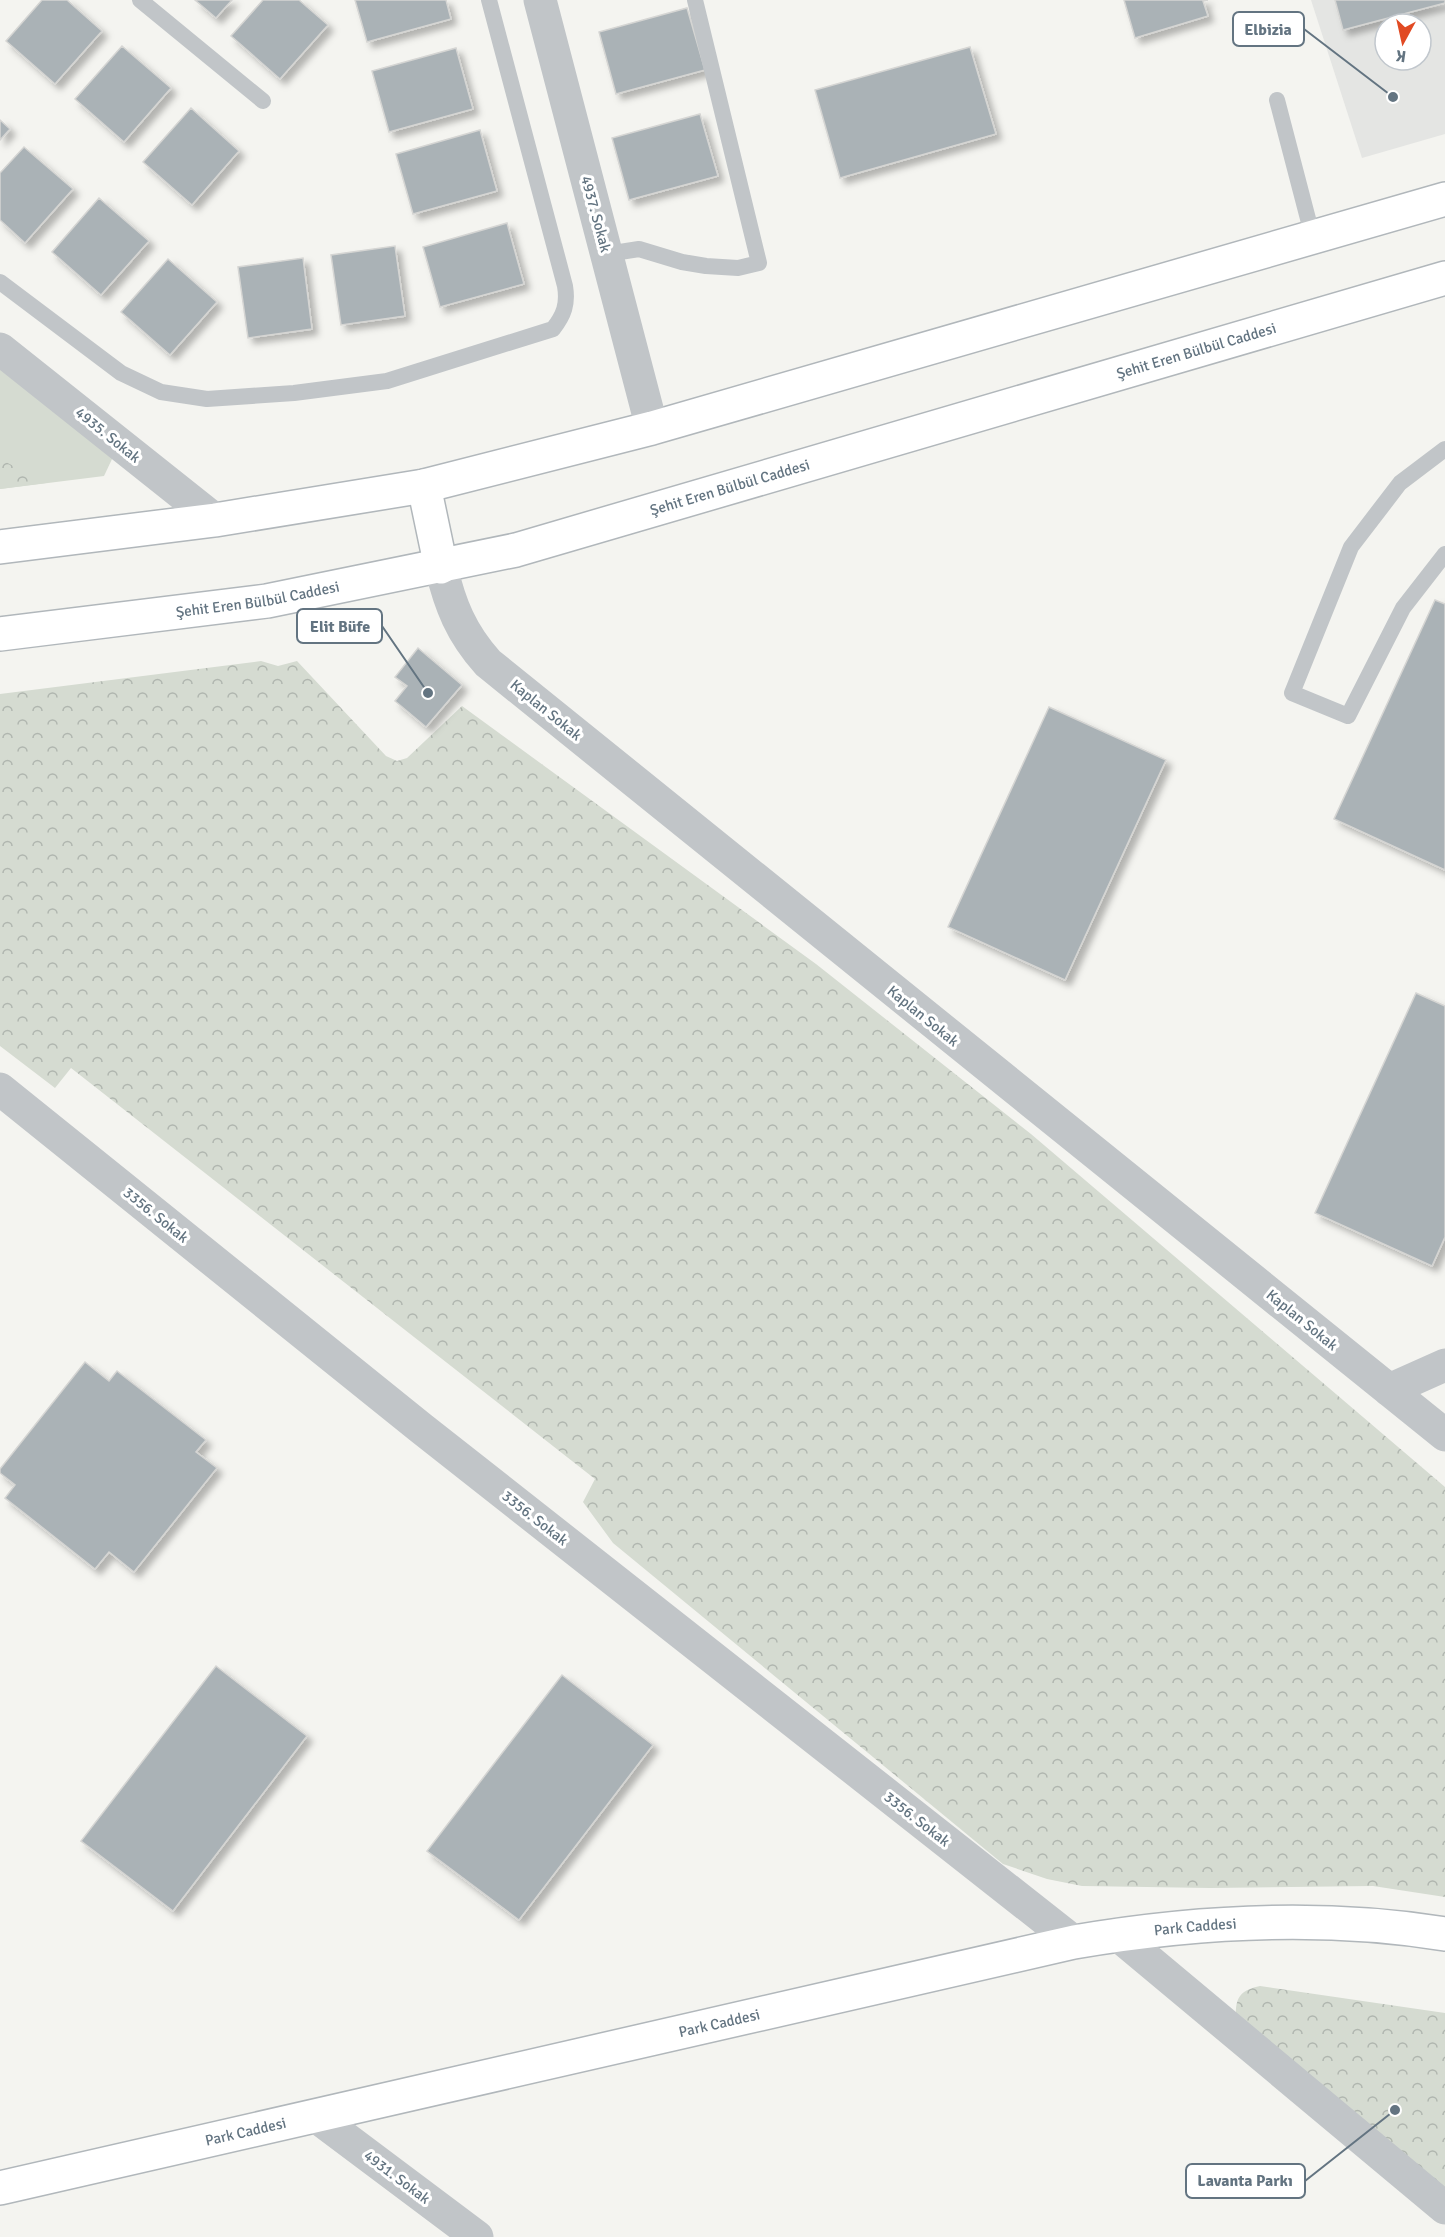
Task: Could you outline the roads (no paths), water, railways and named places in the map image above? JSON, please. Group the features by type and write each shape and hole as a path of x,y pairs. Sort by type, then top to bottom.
{"main road":[{"path":"0,547 215,520 423,486 652,428 1445,199"},
{"name":"Şehit Eren Bülbül Caddesi","path":"0,634 267,601 516,550 1445,278"},
{"path":"423,486 441,567"},
{"name":"Park Caddesi","path":"0,2188 1074,1942 1182,1926 1257,1921 1411,1928 1445,1934"}],"street":[{"name":"4937. Sokak","path":"540,0 652,428"},
{"name":"4935. Sokak","path":"0,349 215,520"},
{"name":"Kaplan Sokak","path":"441,567 453,610 474,648 488,663 1445,1435"},
{"name":"3356. Sokak","path":"0,1089 430,1435 1074,1942"},
{"path":"1389,1390 1445,1365"},
{"path":"1118,1935 1445,2208"},
{"name":"4931. Sokak","path":"317,2117 477,2237"}],"lane":[{"path":"140,0 263,101"},
{"path":"0,282 121,373 162,392 207,399 294,393 387,381 553,329 564,312 567,300 566,286 489,0"},
{"path":"607,254 639,249 682,262 706,266 738,268 759,263 695,0"},
{"path":"1277,100 1313,238"},
{"path":"1445,449 1400,483 1351,547 1292,693 1348,716 1403,608 1445,554"}],"place":[{"name":"Elbizia","path":"1393,97"},
{"name":"Elit Büfe","path":"428,693"},
{"name":"Lavanta Parkı","path":"1395,2110"}]}
